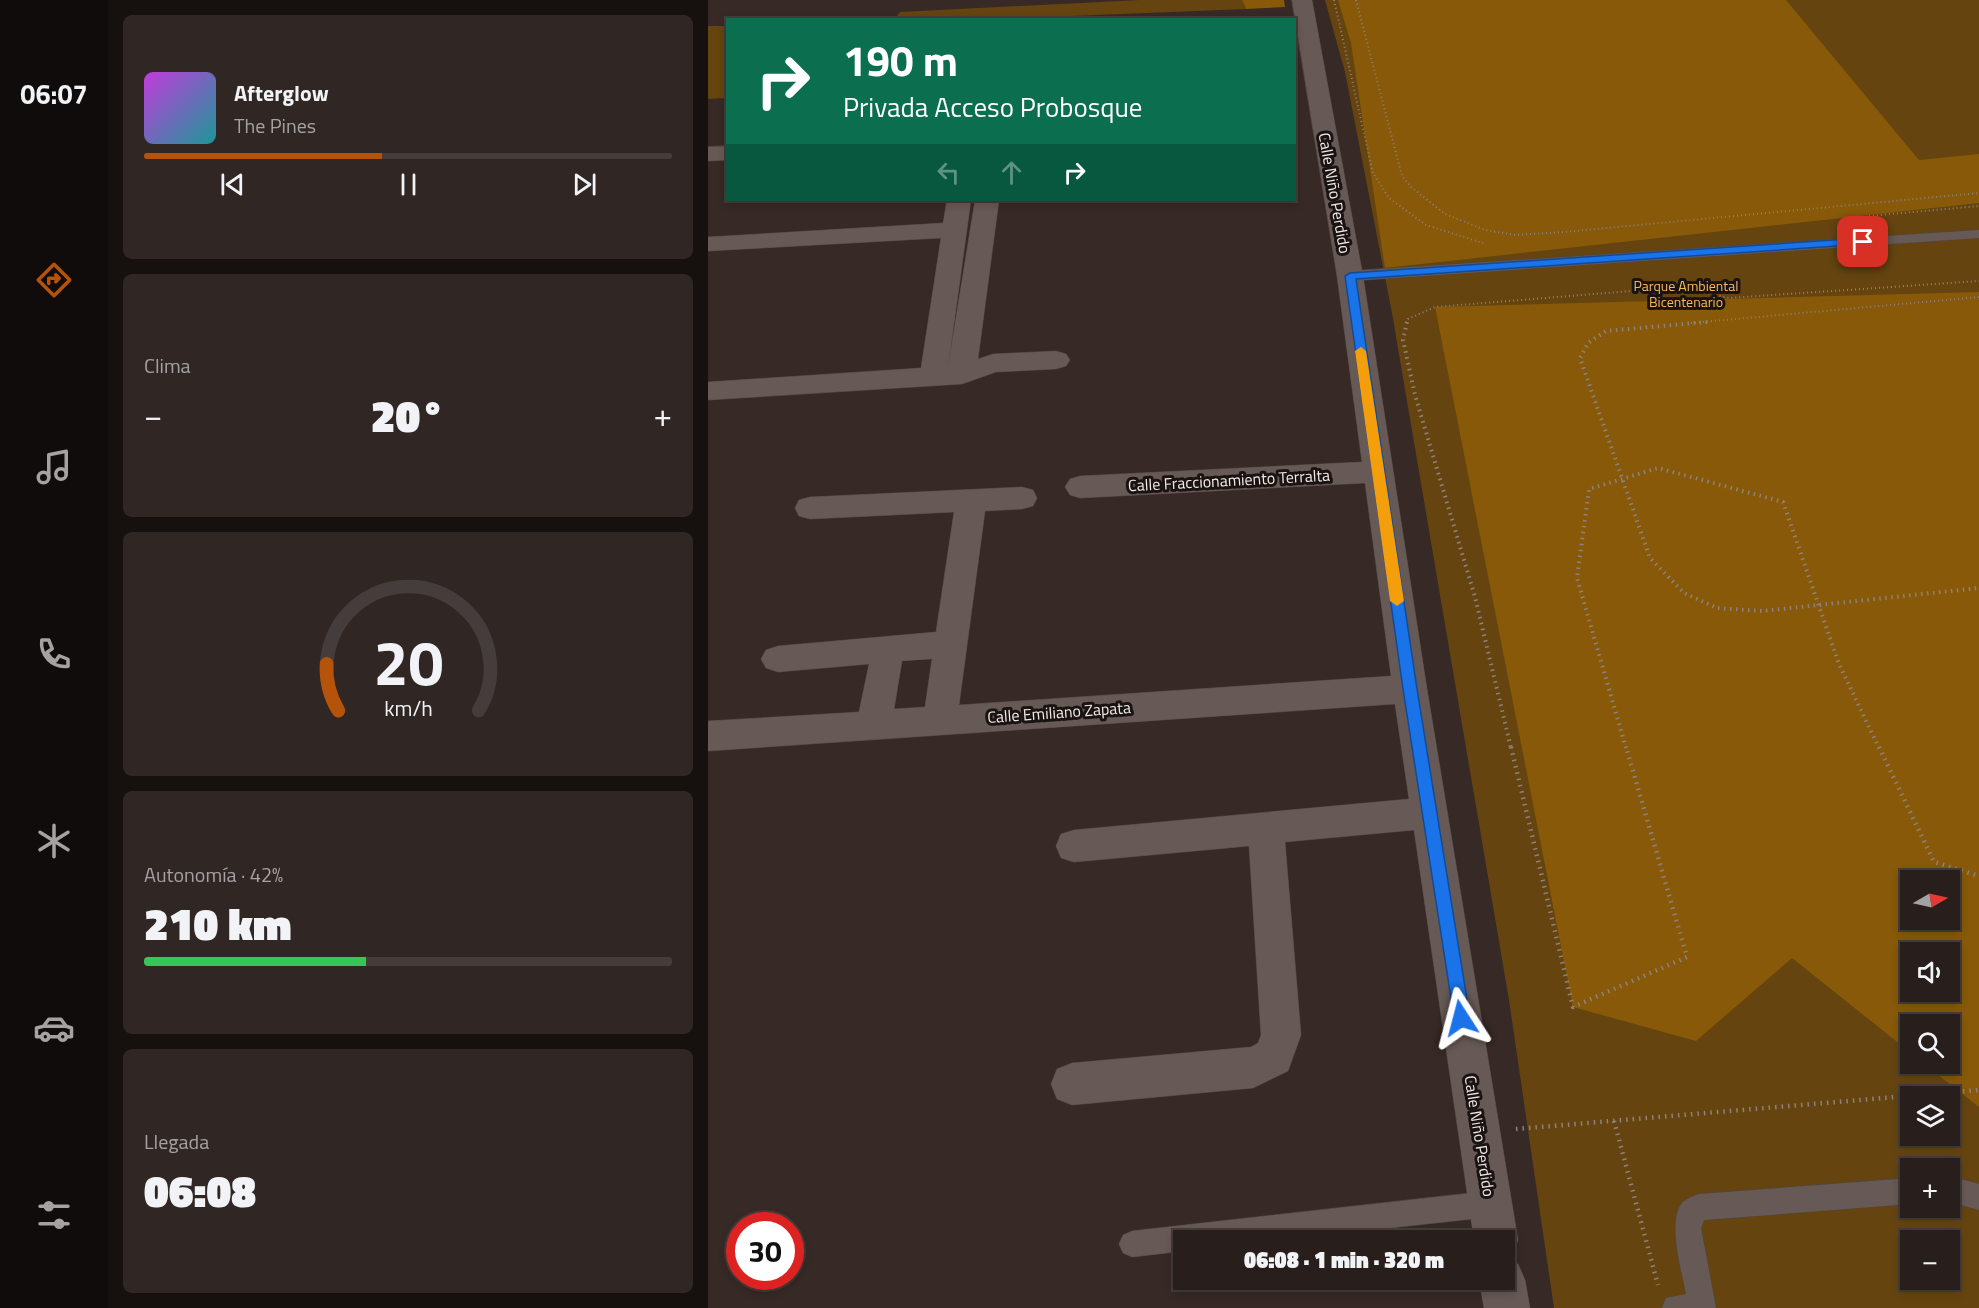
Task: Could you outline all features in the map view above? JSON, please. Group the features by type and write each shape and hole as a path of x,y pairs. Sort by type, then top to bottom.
{"street":[{"name":"Calle Niño Perdido","path":"1302,0 1301,36 1304,65 1350,276 1410,689 1494,1230"},
{"path":"708,141 726,140"},
{"path":"708,154 726,153"},
{"path":"935,366 959,201"},
{"path":"964,364 987,201"},
{"path":"708,244 953,239"},
{"path":"708,261 953,239"},
{"path":"708,391 935,366 1056,360"},
{"path":"708,371 935,366"},
{"name":"Calle Fraccionamiento Terralta","path":"1080,487 1378,472"},
{"path":"810,508 1022,498"},
{"path":"940,720 971,501"},
{"path":"778,659 951,644"},
{"path":"874,724 888,649"},
{"name":"Calle Emiliano Zapata","path":"708,736 1410,689"},
{"path":"1074,846 1429,813"},
{"path":"1072,1084 1253,1067 1274,1057 1281,1035 1266,828"},
{"path":"1504,1290 1507,1308"}],"lane":[{"path":"1350,276 1979,234"},
{"path":"1685,1305 1688,1228 1691,1213 1699,1207 1900,1192"},
{"path":"1960,1192 1979,1197"},
{"path":"1132,1244 1490,1204"}],"path":[{"path":"1334,0 1373,173 1389,198 1426,225 1488,244"},
{"path":"1356,0 1402,176 1416,193 1442,213 1468,225 1500,234 1564,232 1870,201 1979,193"},
{"path":"1869,216 1979,206"},
{"path":"1979,281 1729,297 1680,287 1435,307 1408,319 1403,340 1415,395 1475,597 1574,1007 1687,957 1577,578 1589,489 1658,468 1783,502 1839,664 1934,862 1979,876"},
{"path":"1979,297 1606,331 1588,343 1580,358 1650,558 1684,593 1717,608 1762,611 1979,588"},
{"path":"1479,1132 1979,1090"},
{"path":"1614,1121 1685,1305"}],"green space":[{"path":"1140,0 1242,0 1246,9 1025,18 896,18 900,12"},
{"name":"Parque Ambiental Bicentenario","path":"1325,0 1979,0 1979,1308 1554,1308 1509,1000 1392,313 1345,72"},
{"path":"708,26 726,26 726,98 708,99"}],"shaded area":[{"path":"1242,0 1284,0 1285,7 1246,9"},
{"path":"1338,0 1786,0 1919,160 1979,154 1979,203 1385,268 1351,43"},
{"path":"1979,292 1979,1107 1960,1092 1960,1086 1952,1086 1937,1074 1960,1074 1960,1014 1900,1014 1900,1044 1792,958 1696,1041 1573,1007 1435,307"}],"slow traffic":[{"path":"1361,351 1397,601"}],"route":[{"path":"1461,1018 1350,276 1863,242"}]}
